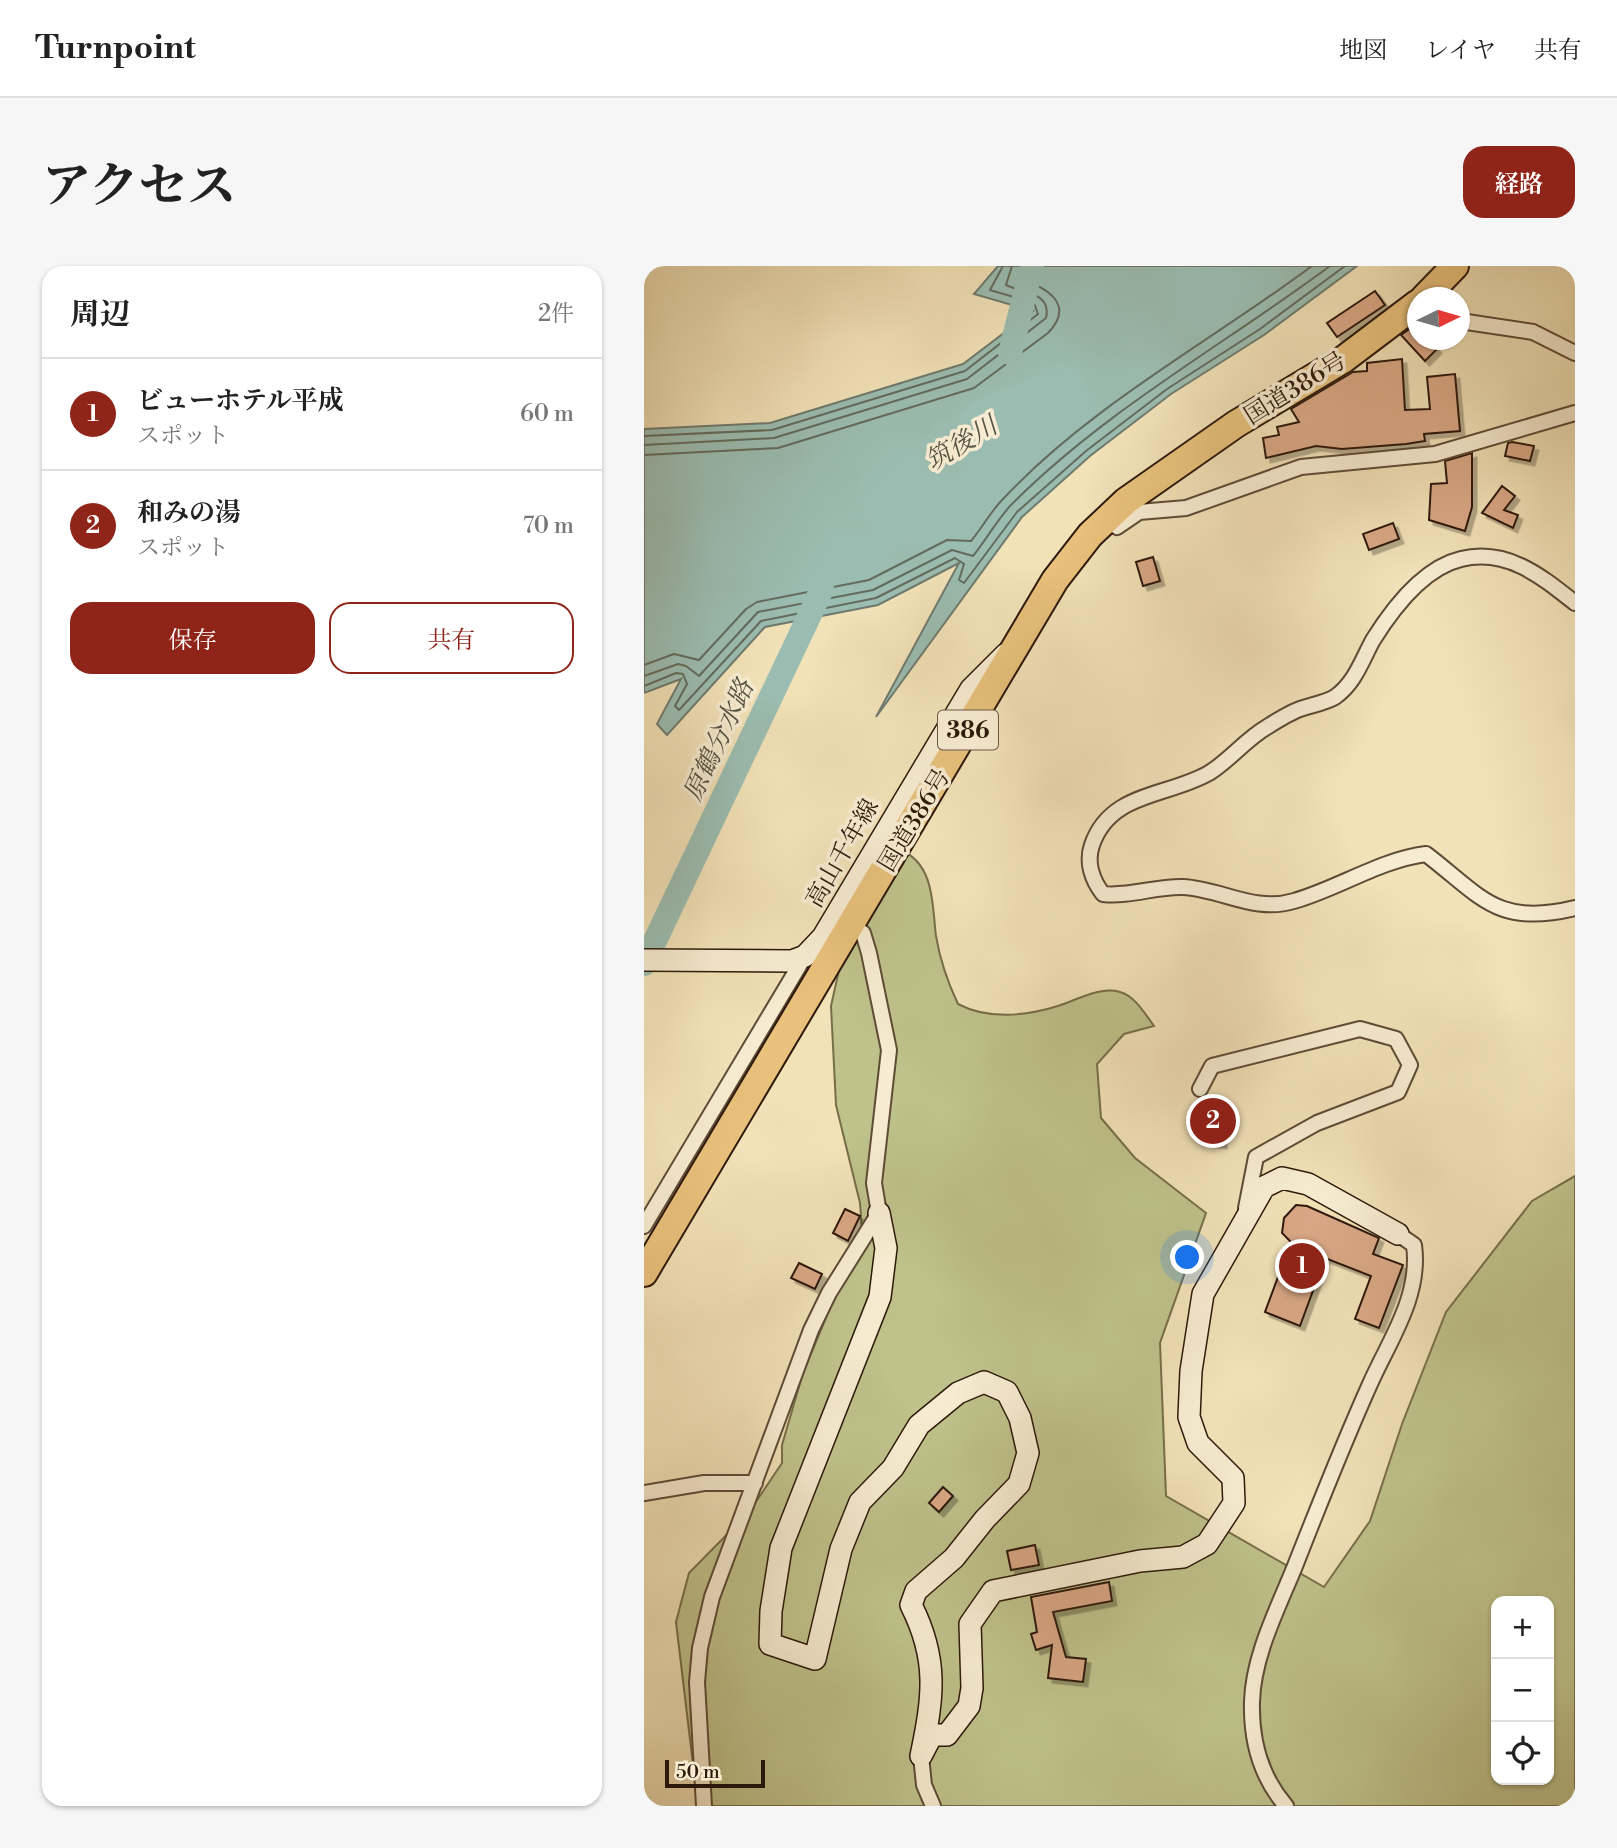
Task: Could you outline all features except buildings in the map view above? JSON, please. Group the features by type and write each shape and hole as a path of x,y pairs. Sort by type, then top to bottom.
{"highway":[{"name":"国道386号","path":"1435,287 1455,266"},
{"name":"国道386号","path":"644,1273 1055,580 1106,519 1195,451 1344,359 1407,313"}],"street":[{"path":"1470,323 1533,332 1575,353"},
{"path":"1106,519 1117,527 1139,512 1194,506 1301,467 1435,454 1575,413"},
{"path":"1575,603 1546,580 1498,556 1460,559 1437,570 1418,584 1395,610 1345,689 1332,699 1297,709 1264,729 1210,772 1132,800 1098,827 1090,849 1094,883 1102,894 1115,896 1150,889 1185,887 1241,902 1268,905 1292,902 1405,857 1426,854 1480,900 1509,913 1529,915 1575,908"},
{"name":"高山千年線","path":"798,959 823,937 971,689 982,674 1016,645"},
{"path":"850,924 863,933 889,1050 874,1183 886,1248 880,1297 781,1548 771,1611 770,1644 815,1660 841,1549 860,1502 893,1468 919,1425 958,1393 984,1382 1007,1392 1020,1419 1028,1453 1019,1484 985,1519 954,1558 916,1591 911,1605 926,1634 931,1662 929,1715 921,1756 924,1785 933,1806"},
{"path":"644,960 798,959 797,974 644,1226"},
{"path":"1200,1088 1212,1066 1360,1030 1396,1039 1410,1065 1398,1091 1317,1122 1256,1157 1244,1223"},
{"path":"921,1756 932,1735 947,1735 969,1706 972,1688 970,1624 993,1591 1140,1560 1183,1557 1207,1544 1234,1503 1233,1478 1198,1443 1189,1417 1191,1371 1203,1294 1264,1187 1282,1178 1308,1184 1398,1234 1414,1245 1417,1268 1410,1300 1336,1461 1276,1613 1258,1667 1252,1702 1256,1749 1266,1778 1286,1806"},
{"path":"704,1806 697,1682 700,1648 712,1597 811,1331 830,1293 879,1213"},
{"path":"644,1493 704,1483 755,1483"}],"green space":[{"path":"901,850 920,865 926,876 940,954 958,1004 982,1012 1007,1015 1058,1006 1088,994 1104,991 1120,992 1135,1001 1154,1026 1124,1034 1097,1064 1101,1118 1135,1158 1206,1213 1160,1343 1166,1496 1324,1587 1370,1521 1402,1424 1446,1312 1532,1201 1575,1176 1575,1806 698,1806 676,1622 689,1573 749,1512 782,1463 782,1445 803,1373 862,1231 860,1203 836,1105 831,1006 847,934"}],"water":[{"name":"筑後川","path":"998,266 1357,266 1264,335 1171,394 1090,456 1022,517 876,717 959,563 878,605 765,627 667,735 657,724 681,679 644,693 644,429 770,423 963,364 1033,311 974,294"}],"waterway":[{"path":"1010,353 1032,266"},
{"name":"原鶴分水路","path":"644,964 822,589"}],"place":[{"name":"和みの湯","path":"1213,1121"},
{"name":"ビューホテル平成","path":"1302,1266"}]}
